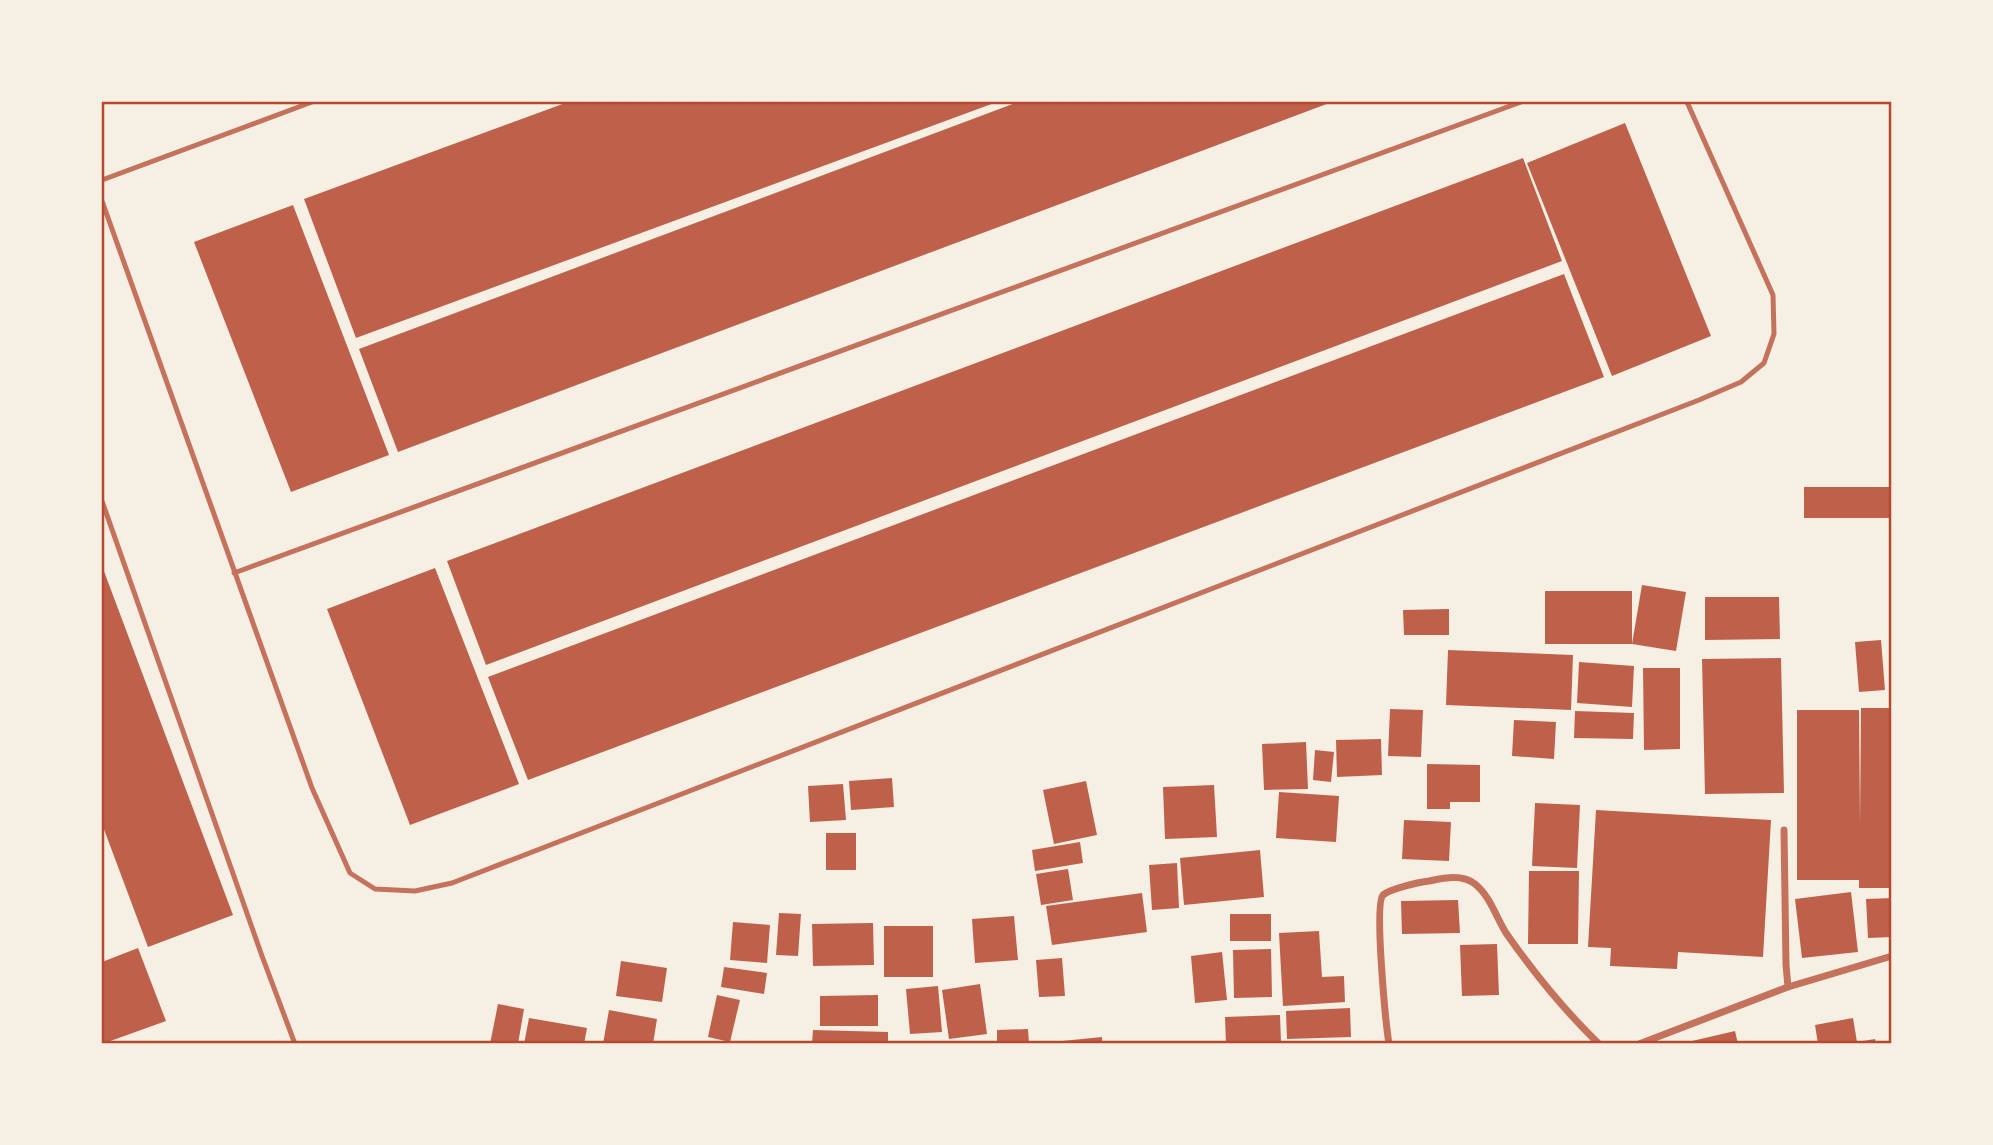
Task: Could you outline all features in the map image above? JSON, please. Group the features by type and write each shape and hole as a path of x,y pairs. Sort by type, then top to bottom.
{"street":[{"path":"1784,830 1788,987"},
{"path":"1389,1044 1380,940 1380,902 1384,895 1392,891 1426,881 1457,877 1472,881 1482,891 1504,930 1539,978 1599,1044"},
{"path":"1639,1044 1788,987 1892,956"}],"lane":[{"path":"102,180 312,102"},
{"path":"234,573 1521,102"},
{"path":"102,201 312,788 350,873 375,889 415,891 452,883 1741,382 1764,363 1774,334 1773,295 1688,102"},
{"path":"102,500 295,1044"}],"building":[{"path":"568,102 997,102 356,338 304,199"},
{"path":"1018,102 1332,102 398,452 359,349"},
{"path":"1625,123 1711,336 1612,376 1527,163"},
{"path":"1523,158 1562,261 486,665 447,561"},
{"path":"293,205 389,455 291,492 194,242"},
{"path":"1564,274 1604,377 528,780 488,677"},
{"path":"1804,487 1892,487 1892,518 1804,518"},
{"path":"102,566 233,915 148,947 102,824"},
{"path":"435,568 519,784 410,825 327,609"},
{"path":"1642,585 1686,592 1676,651 1632,644"},
{"path":"1545,591 1632,591 1632,644 1545,644"},
{"path":"1705,597 1779,597 1780,639 1705,640"},
{"path":"1449,609 1449,635 1404,635 1403,610"},
{"path":"1881,640 1885,690 1859,692 1855,642"},
{"path":"1448,650 1573,655 1571,710 1446,705"},
{"path":"1781,658 1784,793 1705,794 1702,659"},
{"path":"1579,662 1634,666 1632,707 1577,703"},
{"path":"1643,668 1680,668 1680,749 1644,750"},
{"path":"1861,708 1892,708 1892,888 1859,888 1859,880 1797,880 1797,710 1859,710 1860,823"},
{"path":"1390,709 1423,710 1421,757 1388,756"},
{"path":"1575,711 1634,713 1633,739 1574,738"},
{"path":"1514,720 1556,722 1554,759 1512,756"},
{"path":"1381,739 1382,775 1337,777 1336,740"},
{"path":"1306,742 1308,789 1264,790 1262,744"},
{"path":"1315,750 1334,752 1331,782 1313,780"},
{"path":"1427,764 1480,765 1480,802 1450,802 1450,809 1427,809"},
{"path":"892,778 894,807 851,810 849,781"},
{"path":"1086,781 1097,835 1054,844 1043,790"},
{"path":"843,784 846,820 810,822 808,786"},
{"path":"1214,785 1217,837 1165,839 1163,787"},
{"path":"1279,792 1339,796 1336,842 1276,838"},
{"path":"1535,803 1580,805 1577,868 1532,866"},
{"path":"1596,810 1771,820 1763,957 1678,952 1677,969 1610,966 1611,948 1588,947"},
{"path":"1404,820 1451,822 1449,861 1402,859"},
{"path":"826,833 856,833 856,870 826,870"},
{"path":"1080,842 1083,863 1035,871 1032,850"},
{"path":"1260,850 1264,897 1184,905 1180,858"},
{"path":"1177,863 1179,908 1152,910 1149,865"},
{"path":"1068,869 1073,900 1041,905 1036,874"},
{"path":"1529,871 1579,871 1578,944 1528,944"},
{"path":"1851,892 1858,952 1802,958 1795,899"},
{"path":"1142,893 1147,932 1052,945 1046,906"},
{"path":"1892,898 1892,937 1868,938 1866,899"},
{"path":"1458,900 1460,933 1402,934 1401,901"},
{"path":"779,913 801,914 798,956 776,955"},
{"path":"1230,914 1271,914 1271,941 1230,941"},
{"path":"1014,916 1018,960 975,963 972,919"},
{"path":"733,922 770,925 767,963 730,960"},
{"path":"873,923 874,965 813,966 812,924"},
{"path":"884,926 933,926 933,977 884,977"},
{"path":"1319,931 1322,977 1344,976 1345,1002 1283,1006 1279,933"},
{"path":"1497,944 1499,995 1462,996 1460,945"},
{"path":"138,948 166,1021 102,1044 102,962"},
{"path":"1271,949 1272,997 1234,998 1233,950"},
{"path":"1222,952 1227,1000 1195,1003 1191,956"},
{"path":"1062,958 1065,996 1039,997 1036,960"},
{"path":"621,961 667,968 662,1002 616,996"},
{"path":"724,967 767,973 764,994 721,987"},
{"path":"980,984 987,1034 949,1039 942,990"},
{"path":"938,986 942,1032 910,1034 906,989"},
{"path":"717,995 740,1000 730,1042 708,1037"},
{"path":"878,995 878,1026 820,1026 820,996"},
{"path":"498,1004 524,1009 518,1044 490,1044"},
{"path":"1350,1008 1351,1037 1287,1039 1286,1011"},
{"path":"609,1010 657,1019 653,1044 603,1044"},
{"path":"1280,1015 1281,1042 1226,1044 1225,1017"},
{"path":"529,1018 587,1028 584,1044 524,1044"},
{"path":"1853,1018 1857,1042 1875,1039 1876,1044 1818,1044 1815,1025"},
{"path":"1028,1029 1029,1044 997,1044 997,1030"},
{"path":"813,1030 888,1032 888,1044 812,1044"},
{"path":"1735,1031 1738,1044 1692,1044 1692,1041"},
{"path":"1102,1037 1102,1044 1063,1044 1062,1041"}]}
